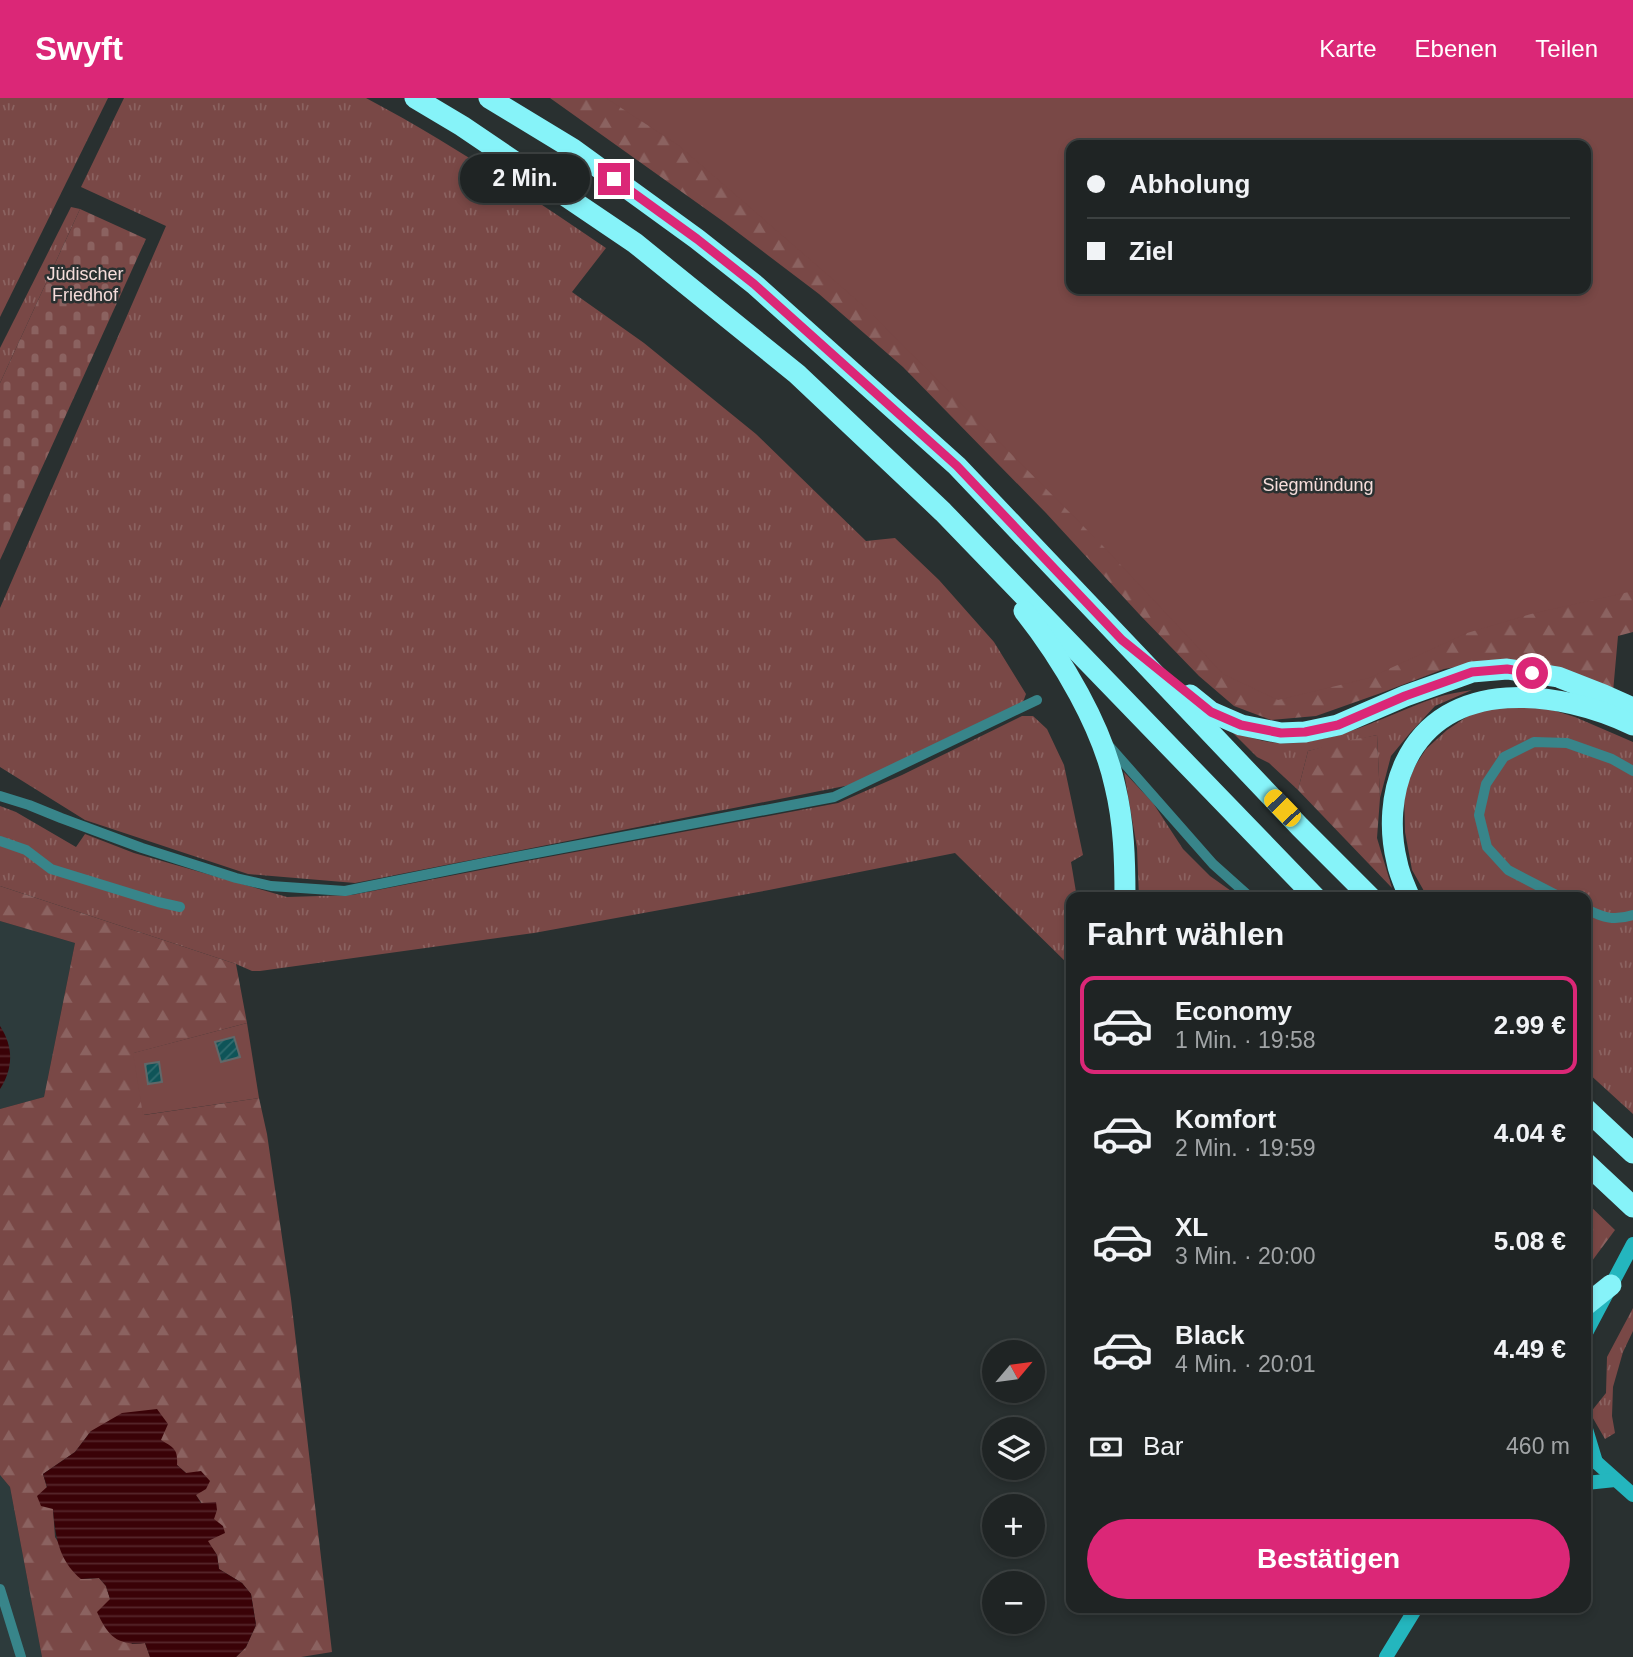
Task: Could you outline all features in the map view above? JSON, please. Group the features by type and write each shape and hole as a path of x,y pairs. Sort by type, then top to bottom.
{"highway":[{"path":"415,98 462,126 635,243 797,374 943,512 1310,892"},
{"path":"489,98 573,149 697,239 754,284 957,466 1365,892"},
{"path":"943,512 1051,649 1098,734 1116,788 1125,849 1125,892"},
{"path":"1122,640 1211,712 1241,725 1281,733 1305,732 1338,725 1405,696 1472,672 1507,669 1558,677 1633,708"},
{"path":"1408,892 1397,863 1391,822 1397,780 1412,748 1427,729 1452,712 1481,701 1524,696 1575,705 1612,715 1633,725"},
{"path":"1591,1114 1633,1153"},
{"path":"1591,1168 1630,1205"},
{"path":"1591,1301 1611,1285"}],"main road":[{"path":"1591,1323 1633,1244"},
{"path":"1591,1445 1597,1464"},
{"path":"1591,1458 1633,1495"},
{"path":"1591,1482 1615,1480"},
{"path":"1386,1657 1413,1613"}],"lane":[{"path":"0,796 142,848 236,878 271,886 345,891 834,797 1037,700"},
{"path":"1098,734 1213,864 1244,892"},
{"path":"1550,892 1508,870 1488,847 1479,816 1486,784 1504,757 1534,742 1567,743 1612,759 1633,771"},
{"path":"0,841 26,850 51,869 180,907"},
{"path":"1591,912 1619,920 1633,915"},
{"path":"0,1589 21,1657"}],"shaded area":[{"path":"0,921 75,943 44,1097 0,1109"},
{"path":"0,1026 8,1042 10,1058 0,1089"},
{"path":"157,1409 168,1424 161,1440 174,1450 177,1465 186,1473 201,1471 210,1481 206,1489 196,1495 201,1503 216,1502 214,1519 223,1526 225,1533 208,1541 217,1555 219,1569 242,1583 251,1594 256,1625 246,1647 236,1657 150,1657 145,1643 127,1643 115,1638 97,1612 110,1599 106,1586 99,1578 81,1579 74,1572 63,1556 57,1538 53,1509 41,1506 37,1496 47,1487 43,1474 75,1452 91,1431 122,1413"},
{"path":"0,1475 10,1487 42,1657 0,1657"}],"green space":[{"path":"0,98 108,98 0,317"},
{"path":"124,98 366,98 458,151 577,228 606,248 572,292 644,343 756,434 866,541 895,538 939,580 994,642 1026,694 1023,702 850,785 355,883 248,874 85,820 0,767 0,608 166,226 81,187"},
{"path":"550,98 814,98 695,137 1633,569 1633,632 1618,636 1613,692 1484,662 1444,669 1316,716 1271,720 1234,706 1199,676 1046,513 903,367 819,294 724,222"},
{"name":"Siegmündung","path":"606,98 1633,98 1633,591 1531,614 1467,633 1369,678 1278,700 1223,674 1102,545 867,309 678,145"},
{"path":"71,207 80,209 0,383 0,348"},
{"name":"Jüdischer Friedhof","path":"80,209 146,239 0,560 0,383"},
{"path":"1472,690 1435,706 1410,733 1391,756 1380,798 1377,735 1308,751 1298,790 1269,763 1257,757 1231,731 1278,743 1319,740 1339,735 1435,698"},
{"path":"1536,705 1575,717 1633,742 1633,1114 1591,1076 1591,892 1425,892 1412,870 1405,832 1404,793 1415,766 1426,749 1447,730 1468,716 1489,708"},
{"path":"1022,716 1033,716 1047,729 1064,765 1083,855 1071,862 1076,892 1066,892 1066,962 955,853 534,933 260,971 252,971 0,886 0,806 16,812 76,847 85,834 134,853 287,897 352,895 838,803"},
{"path":"1377,735 1380,798 1377,838 1392,888 1298,790 1308,751"},
{"path":"1124,772 1153,803 1183,849 1210,876 1233,892 1139,892 1137,848"},
{"path":"0,886 236,964 247,1023 134,1053 144,1115 259,1098 267,1134 291,1299 332,1652 301,1657 236,1657 246,1647 256,1625 251,1594 242,1583 219,1569 217,1555 207,1541 213,1519 195,1494 186,1473 177,1465 91,1431 75,1452 43,1474 53,1509 55,1537 81,1579 99,1578 106,1586 132,1644 145,1643 150,1657 42,1657 10,1487 0,1475 0,1109 44,1097 75,943 0,921"},
{"path":"247,1023 259,1098 143,1115 133,1053"},
{"path":"1591,1207 1615,1230 1591,1262"},
{"path":"1633,1308 1633,1331 1623,1352 1613,1387 1612,1416 1615,1433 1605,1439 1591,1412 1606,1393 1607,1357"}],"building":[{"path":"234,1037 240,1057 221,1062 215,1042"},
{"path":"159,1062 162,1082 148,1084 145,1064"}],"route":[{"path":"614,179 754,284 957,466 1122,640 1211,712 1241,725 1281,733 1305,732 1338,725 1405,696 1472,672 1507,669 1532,673"}]}
